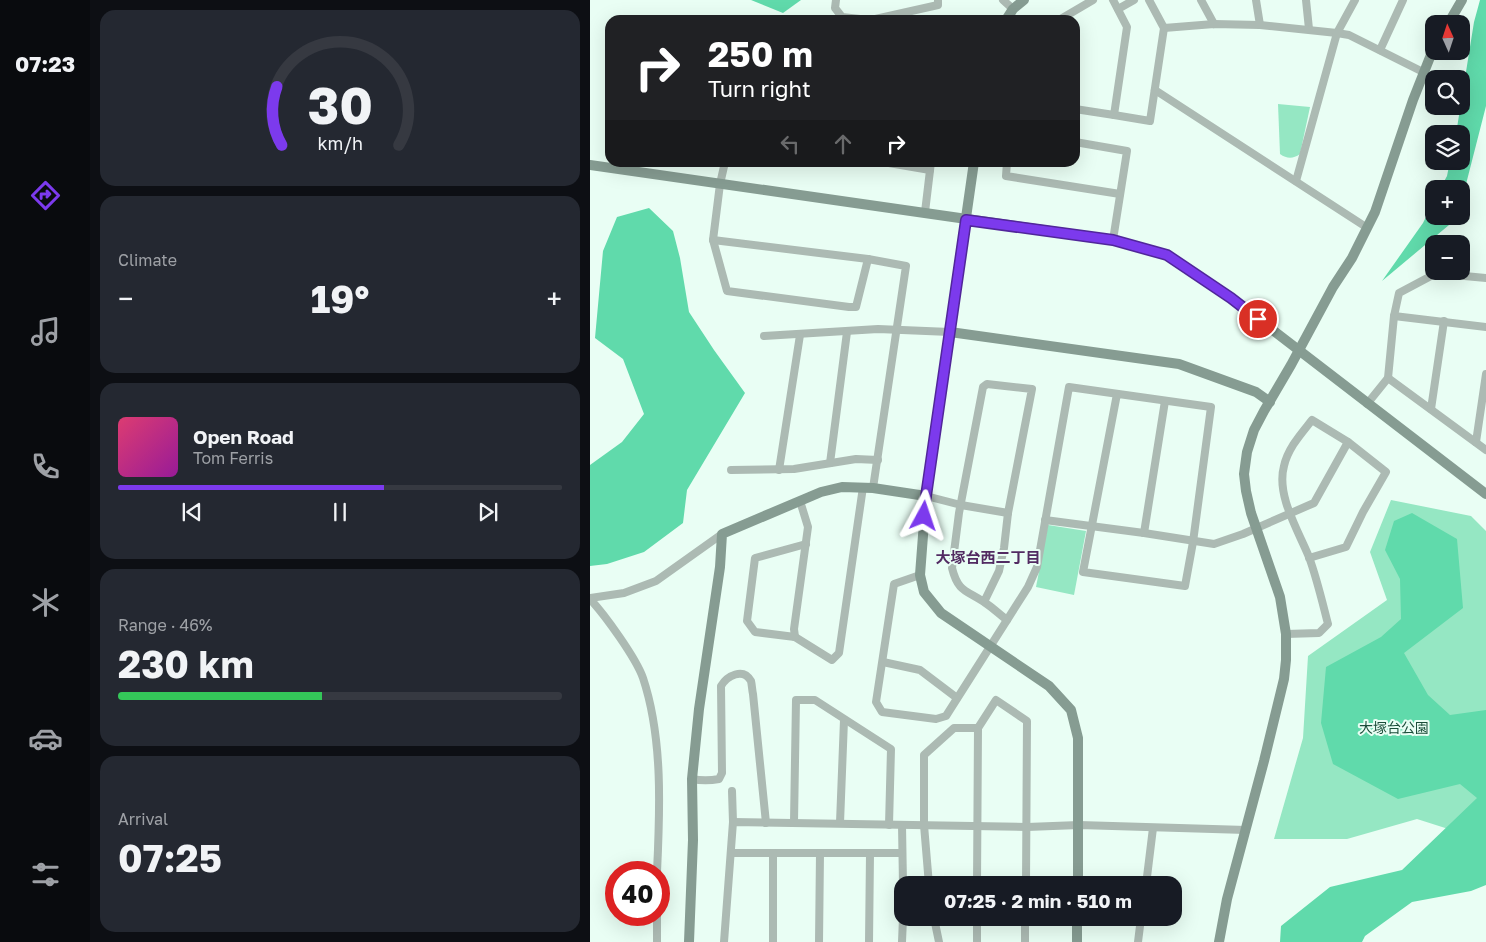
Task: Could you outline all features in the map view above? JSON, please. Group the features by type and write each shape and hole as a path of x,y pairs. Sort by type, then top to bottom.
{"street":[{"path":"836,0 834,8 841,15"},
{"path":"891,15 938,4 938,0"},
{"path":"1003,0 1013,9"},
{"path":"1009,15 1013,9 1024,0"},
{"path":"1068,15 1094,0"},
{"path":"1112,0 1127,26 1114,115"},
{"path":"1118,9 1134,0"},
{"path":"1080,110 1150,121 1164,28 1148,0"},
{"path":"1201,0 1214,24"},
{"path":"1256,0 1260,24"},
{"path":"1306,0 1309,30"},
{"path":"1296,181 1337,33 1355,0"},
{"path":"1380,50 1402,0"},
{"path":"1453,15 1462,0"},
{"path":"1164,28 1214,24 1260,24 1349,35 1423,72"},
{"path":"1219,942 1227,899 1284,679 1286,634 1280,597 1256,528 1246,491 1244,474 1247,452 1254,430 1333,287 1352,258 1375,212 1428,60"},
{"path":"1155,90 1366,227"},
{"path":"1080,143 1127,151 1113,240"},
{"path":"590,165 1113,240 1167,255 1231,298 1486,494"},
{"path":"724,167 713,240 728,291 849,307 856,306 868,259"},
{"path":"925,212 931,167"},
{"path":"973,167 926,496 920,575 924,592 941,613 1049,686 1072,710 1078,738 1078,876"},
{"path":"1007,167 1006,176 1120,194"},
{"path":"713,240 868,259 906,266 878,460 868,487 840,653 832,660 795,637 755,632 747,621 754,558 806,544"},
{"path":"1367,404 1388,378 1394,316 1399,293 1431,276 1443,274 1486,278"},
{"path":"1394,316 1486,327"},
{"path":"1431,409 1444,322"},
{"path":"764,336 878,329 950,332 1179,364 1256,392 1270,402"},
{"path":"830,463 847,332"},
{"path":"779,470 800,335"},
{"path":"1476,442 1486,374"},
{"path":"1388,378 1486,450"},
{"path":"984,602 999,570 1004,548 1008,513 1032,389 987,384 983,387 961,505 952,568 954,576 962,589 984,602 1007,620"},
{"path":"920,575 894,584 876,702 882,712 936,719 946,716 1028,587 1037,568 1069,387 1211,407 1193,542 1185,586 1083,572 1117,394"},
{"path":"1144,533 1165,400"},
{"path":"1286,634 1319,633 1328,624 1319,588 1290,513 1281,482 1288,452 1312,420 1348,442 1386,472 1346,547 1309,558"},
{"path":"1045,520 1214,544 1314,503 1348,442"},
{"path":"731,470 794,469 856,459 878,460"},
{"path":"657,861 659,807 656,746 652,717 642,677 625,646 590,598 624,593 656,581 722,534 832,489 868,487 926,496 961,505 1008,513"},
{"path":"795,637 794,630 808,527 800,501"},
{"path":"689,942 693,840 692,780 699,709 720,567 722,534"},
{"path":"883,662 920,670 957,698"},
{"path":"692,780 707,782 719,779 722,773 721,686 732,674 746,676 751,682 753,694 766,823"},
{"path":"794,822 796,700 815,700 890,749 889,825"},
{"path":"977,876 978,728 996,700 1027,721 1026,876"},
{"path":"840,823 844,720"},
{"path":"929,876 924,825 924,755 954,728 978,728"},
{"path":"724,942 733,822 732,791"},
{"path":"733,822 978,826 1079,825 1246,830"},
{"path":"902,825 903,876"},
{"path":"1147,876 1154,828"},
{"path":"731,853 902,853"},
{"path":"772,853 773,942"},
{"path":"819,942 820,853"},
{"path":"869,942 870,854"},
{"path":"657,926 657,942"},
{"path":"902,942 903,926"},
{"path":"936,926 939,942"},
{"path":"977,926 977,942"},
{"path":"1025,926 1025,942"},
{"path":"1077,926 1077,942"},
{"path":"1138,942 1140,926"}],"green space":[{"path":"751,0 801,0 783,13"},
{"path":"1480,0 1486,0 1486,106 1470,169 1470,125 1457,125 1459,115 1470,115 1470,70 1466,70 1468,60 1470,60 1474,22"},
{"path":"1278,104 1310,107 1300,154 1295,157 1288,158 1280,154"},
{"path":"1448,170 1470,170 1467,180 1445,180"},
{"path":"649,208 673,231 680,258 689,312 745,393 687,490 683,523 644,552 607,564 590,566 590,465 622,442 644,414 623,359 595,338 603,251 617,217"},
{"path":"1425,219 1425,225 1449,225 1437,235 1425,235 1425,245 1382,281"},
{"name":"大塚台公園","path":"1391,500 1471,516 1486,531 1486,841 1417,819 1347,839 1274,839 1303,738 1308,656 1387,600 1370,552"},
{"path":"1412,513 1457,539 1463,608 1404,653 1428,695 1450,715 1486,710 1486,885 1471,891 1412,902 1365,936 1362,942 1280,942 1281,926 1330,887 1402,870 1477,798 1460,784 1398,799 1333,764 1321,723 1326,667 1381,637 1401,619 1400,579 1385,550 1394,521"},
{"path":"1048,525 1086,531 1074,595 1036,587"}],"district":[{"name":"大塚台西二丁目","path":"988,558"}],"route":[{"path":"924,516 966,220 1113,240 1167,255 1231,298 1258,319"}]}
